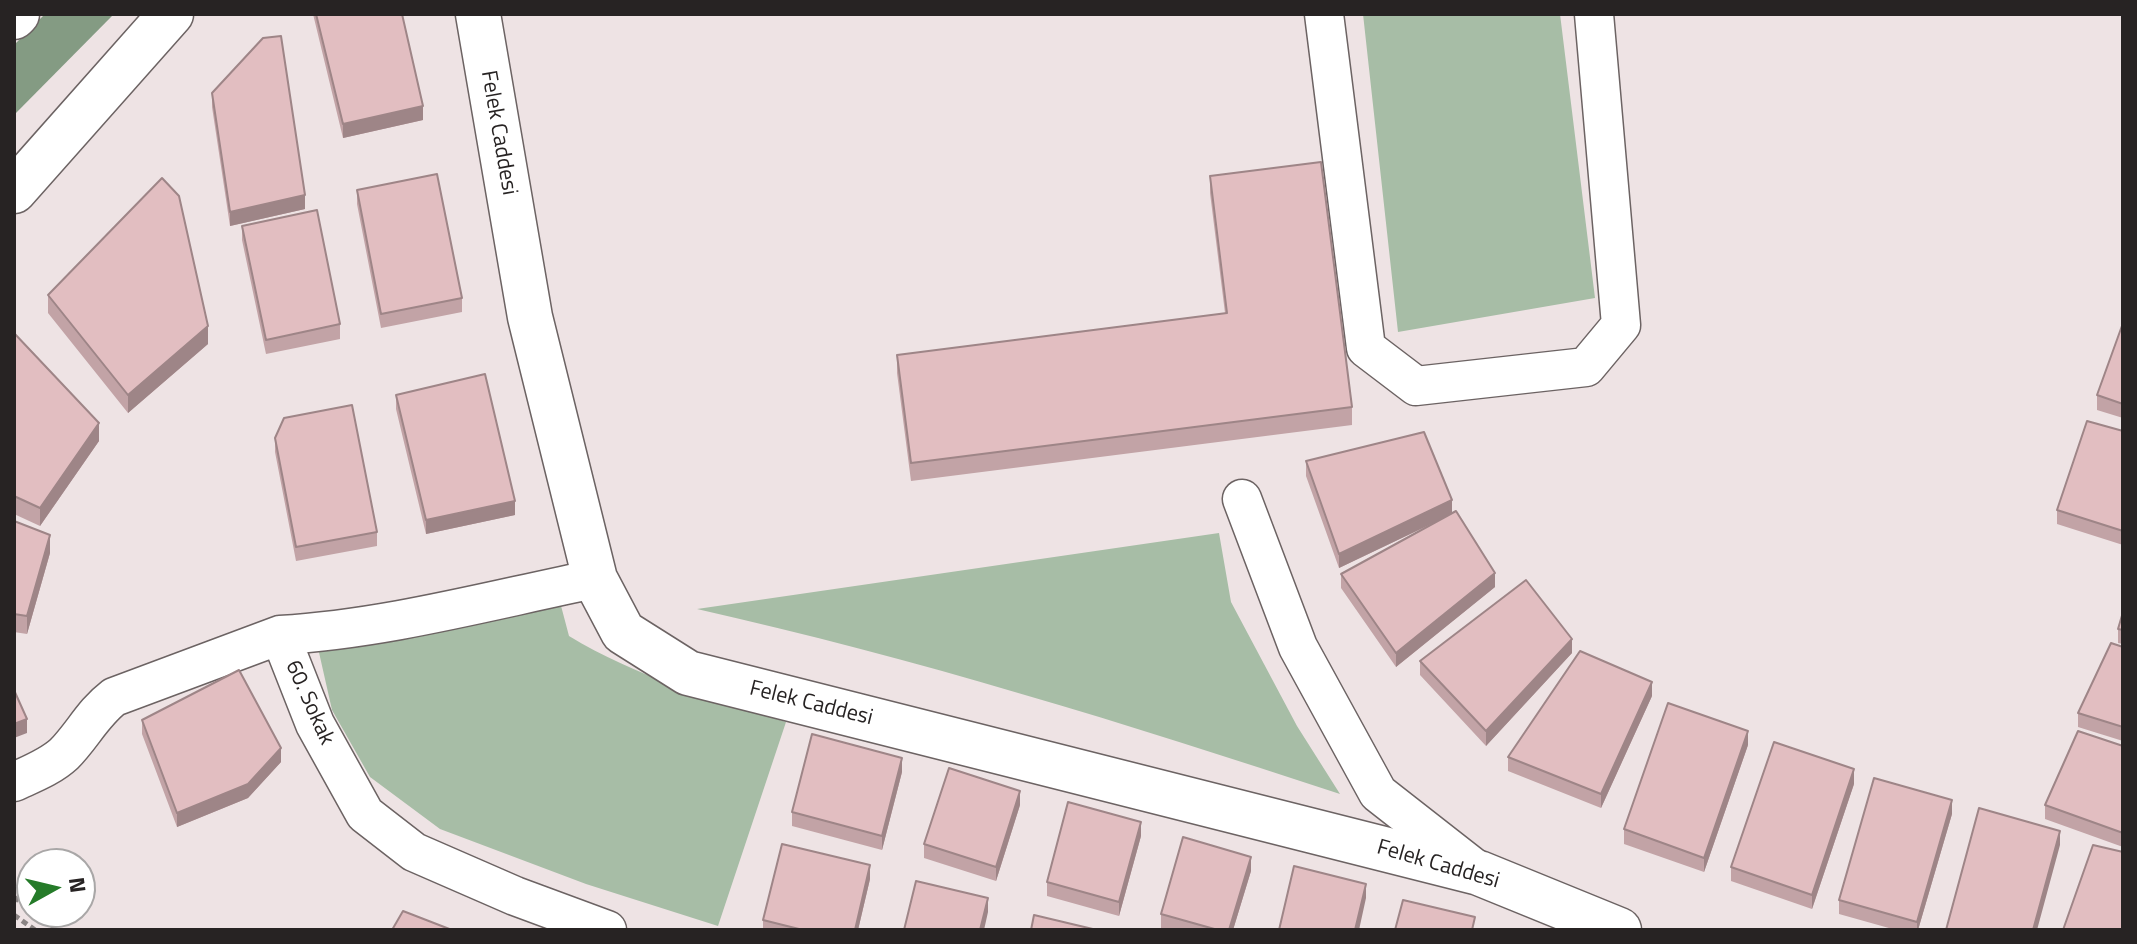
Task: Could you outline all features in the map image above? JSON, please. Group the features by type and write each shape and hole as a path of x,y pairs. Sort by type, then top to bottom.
{"street":[{"path":"14,191 171,14"},
{"name":"Felek Caddesi","path":"478,14 530,317 595,579 623,632 688,673 1479,873 1619,930"},
{"path":"1324,14 1366,348 1416,386 1586,367 1621,325 1594,14"},
{"path":"1242,499 1298,647 1378,793 1479,873"},
{"name":"60. Sokak","path":"595,579 380,624 280,635 315,724 365,814 414,852 515,896 607,930"},
{"path":"14,782 51,764 65,753 100,707 114,697 280,635"}],"path":[{"path":"14,915 35,930"}],"shaded area":[{"path":"45,14 114,14 14,115 14,45"},
{"path":"1363,14 1560,14 1595,298 1398,332"},
{"path":"1219,533 1231,602 1297,726 1340,794 1021,694 860,649 697,609"},
{"path":"560,602 569,636 595,650 675,685 786,722 718,926 586,884 440,829 370,777 332,710 318,648"}],"building":[{"path":"316,14 402,14 423,106 343,124"},
{"path":"281,36 305,195 230,212 212,93 263,38"},
{"path":"1321,162 1352,407 911,463 897,355 1227,313 1210,176"},
{"path":"437,174 462,298 381,314 357,190"},
{"path":"162,178 179,196 208,326 128,395 48,295"},
{"path":"317,210 340,324 266,340 242,226"},
{"path":"2123,323 2123,404 2097,395"},
{"path":"14,333 99,423 40,508 14,496"},
{"path":"485,374 515,501 426,520 396,395"},
{"path":"352,405 377,532 296,547 275,438 284,418"},
{"path":"2087,421 2123,431 2123,531 2057,510"},
{"path":"1424,432 1452,500 1339,554 1306,461"},
{"path":"1456,511 1495,573 1396,653 1341,574"},
{"path":"14,521 50,535 27,616 14,614"},
{"path":"1526,580 1572,639 1486,731 1420,661"},
{"path":"2123,612 2123,630 2118,629"},
{"path":"2111,643 2123,647 2123,727 2078,713"},
{"path":"1580,651 1652,682 1601,794 1508,757"},
{"path":"239,670 281,748 248,784 177,813 142,720"},
{"path":"14,690 27,719 14,724"},
{"path":"1668,703 1748,731 1704,858 1624,829"},
{"path":"2078,731 2123,746 2123,833 2045,805"},
{"path":"812,734 902,758 882,836 792,812"},
{"path":"1774,742 1854,769 1812,895 1731,867"},
{"path":"949,768 1020,791 996,867 924,844"},
{"path":"1874,778 1952,800 1917,922 1839,900"},
{"path":"1068,802 1141,822 1119,902 1047,882"},
{"path":"1979,808 2060,831 2033,930 1946,930"},
{"path":"1183,837 1251,857 1229,930 1218,930 1161,914"},
{"path":"782,844 870,865 855,930 803,930 763,920"},
{"path":"2093,845 2123,852 2123,930 2063,930"},
{"path":"1294,866 1366,884 1355,930 1279,930"},
{"path":"916,881 988,898 980,930 904,930"},
{"path":"1403,900 1475,917 1472,930 1395,930"},
{"path":"403,911 452,930 392,930"},
{"path":"1034,915 1097,930 1031,930"}]}
